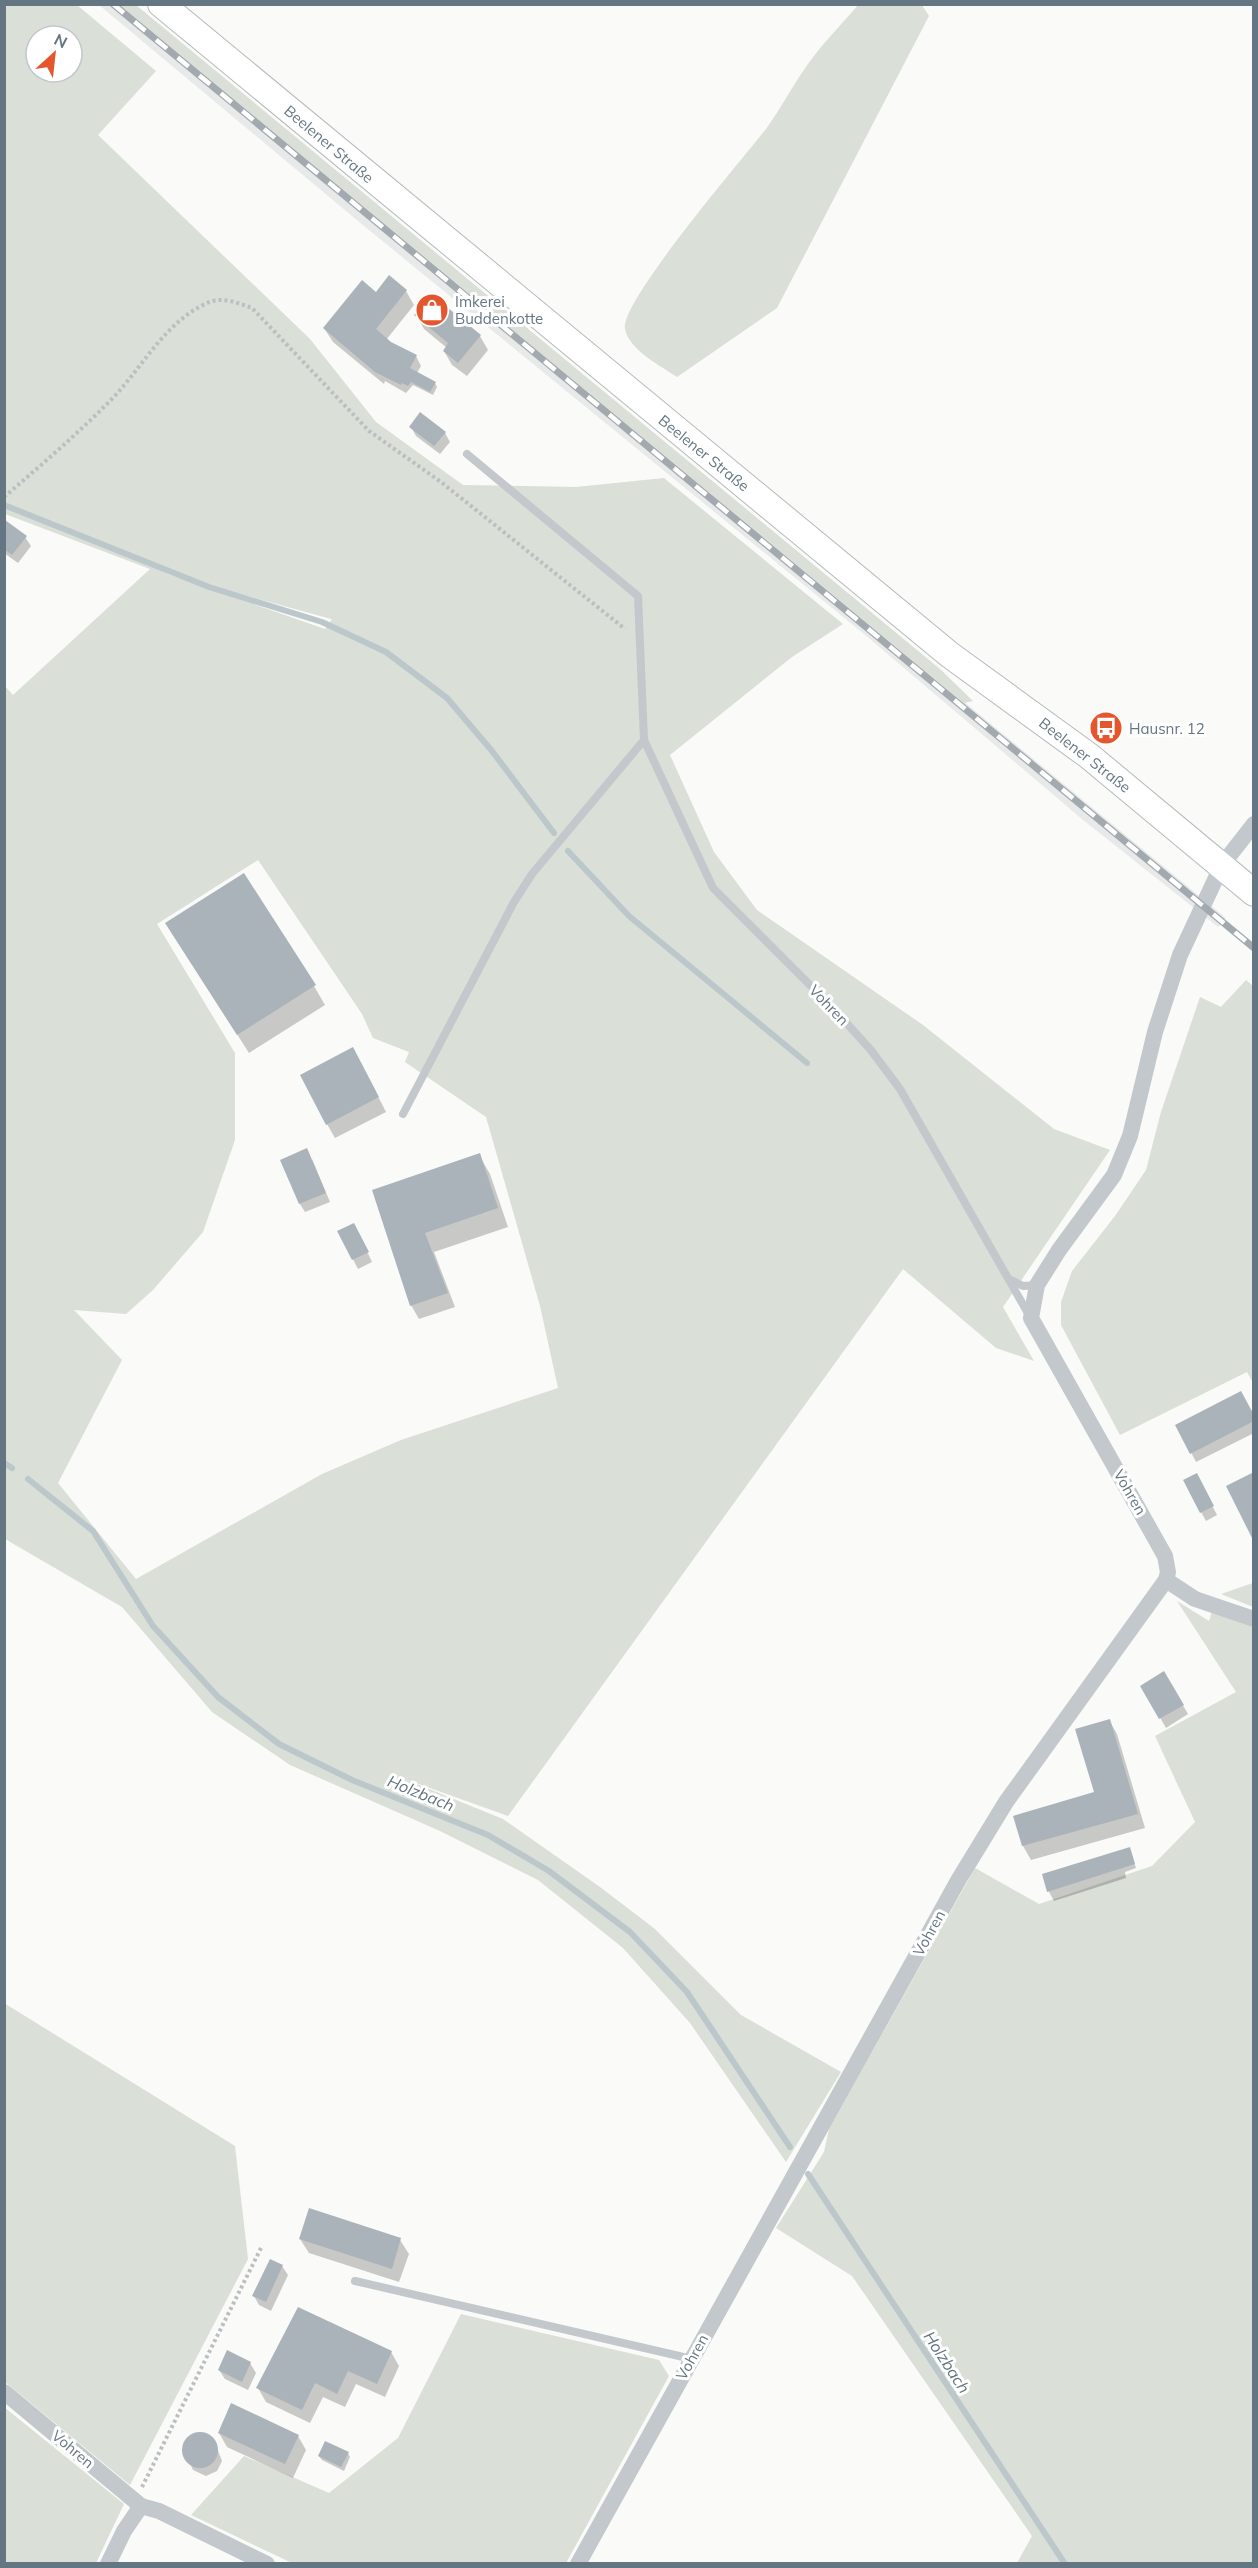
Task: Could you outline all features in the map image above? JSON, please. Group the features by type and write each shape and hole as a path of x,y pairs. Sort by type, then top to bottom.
{"main road":[{"name":"Beelener Straße","path":"161,4 950,656 1089,756 1254,892"}],"street":[{"path":"1031,1318 1037,1285 1059,1250 1114,1175 1130,1136 1155,1032 1180,955 1222,865 1254,825"},
{"name":"Vohren","path":"578,2564 959,1879 1013,1793 1166,1580 1168,1572 1165,1556 1031,1318"},
{"path":"1166,1580 1195,1599 1254,1619"},
{"name":"Vohren","path":"4,2392 141,2506 159,2511 267,2564"},
{"path":"108,2564 124,2531 141,2506"}],"lane":[{"path":"403,1114 514,902 532,874 644,740 638,596 467,454"},
{"name":"Vohren","path":"644,740 713,888 832,1007 870,1049 900,1089 1031,1318"},
{"path":"1008,1278 1023,1286 1037,1285"},
{"path":"355,2281 692,2359"}],"path":[{"path":"5,497 109,403 152,350 186,317 209,302 229,300 252,308 369,431 441,482 640,641"},
{"path":"141,2506 141,2489 261,2248"}],"shaded area":[{"path":"5,5 77,5 156,71 98,135 310,339 376,422 463,485 576,487 664,478 843,624 792,657 670,755 714,852 757,910 923,1025 1054,1129 1110,1150 1003,1307 1034,1361 996,1348 903,1269 508,1816 402,1778 503,1819 655,1929 741,2015 841,2072 786,2162 690,2023 623,1948 538,1880 440,1831 290,1765 212,1712 122,1607 5,1539 4,685 13,695 150,569 5,514","holes":["165,573 332,619 325,629","258,860 362,1014 373,1038 409,1052 405,1062 486,1117 540,1306 558,1388 401,1440 322,1474 136,1579 58,1483 122,1360 74,1310 126,1314 153,1290 203,1232 235,1140 235,1053 157,924"]},
{"path":"99,5 120,5 1226,918 1218,927 1083,820 864,634 358,221"},
{"path":"120,5 136,5 940,669 973,701 964,703"},
{"path":"858,5 922,5 929,16 777,308 677,377 646,357 633,344 625,329 628,314 661,262 766,129 814,56"},
{"path":"1246,980 1254,987 1253,1383 1247,1372 1120,1435 1061,1325 1061,1302 1072,1271 1115,1216 1146,1170 1161,1112 1200,997 1221,1007"},
{"path":"1253,1583 1253,1607 1221,1594"},
{"path":"1177,1601 1209,1621 1212,1611 1253,1626 1253,2563 1017,2563 1032,2536 852,2276 776,2228 824,2152 829,2129 975,1868 1039,1904 1152,1866 1195,1822 1155,1736 1236,1692"},
{"path":"4,2003 235,2146 248,2259 130,2485 5,2382"},
{"path":"461,2314 659,2360 669,2376 566,2563 292,2563 191,2515 244,2456 329,2493 398,2438"},
{"path":"4,2407 124,2504 96,2563 5,2563"}],"building":[{"path":"389,275 407,290 376,329 391,342 417,355 410,368 436,382 430,392 411,382 408,386 402,383 401,385 375,372 323,328 362,280 376,292"},
{"path":"431,294 481,335 458,363 443,351 448,343 414,315"},
{"path":"420,412 446,432 434,446 409,427"},
{"path":"5,520 27,536 12,555 4,549"},
{"path":"244,873 316,985 237,1035 165,923"},
{"path":"353,1047 379,1097 326,1125 300,1075"},
{"path":"307,1148 326,1193 299,1204 280,1160"},
{"path":"480,1153 498,1208 425,1233 448,1293 410,1306 372,1190"},
{"path":"354,1223 369,1252 352,1260 337,1231"},
{"path":"1241,1391 1254,1415 1254,1421 1190,1454 1175,1425"},
{"path":"1254,1472 1254,1542 1226,1486"},
{"path":"1197,1473 1214,1506 1200,1513 1183,1480"},
{"path":"1164,1671 1184,1705 1159,1719 1140,1686"},
{"path":"1110,1719 1138,1814 1022,1846 1013,1816 1094,1792 1075,1729"},
{"path":"1130,1847 1135,1864 1047,1892 1042,1874"},
{"path":"309,2208 401,2238 392,2269 299,2239"},
{"path":"270,2259 283,2265 266,2302 252,2296"},
{"path":"298,2307 392,2351 377,2384 348,2371 337,2394 315,2383 302,2410 256,2388"},
{"path":"227,2350 251,2362 242,2382 218,2370"},
{"path":"231,2403 299,2435 285,2464 218,2433"},
{"path":"200,2432 213,2437 218,2450 213,2463 200,2468 187,2463 182,2450 187,2437"},
{"path":"325,2441 349,2452 341,2467 318,2456"}],"waterway":[{"path":"4,505 209,587 322,622 386,652 447,698 492,751 554,833"},
{"path":"568,851 629,916 807,1063"},
{"name":"Holzbach","path":"4,1463 12,1468"},
{"name":"Holzbach","path":"28,1479 93,1531 153,1626 218,1697 279,1744 352,1780 488,1835 549,1871 630,1932 687,1992 790,2147"},
{"name":"Holzbach","path":"808,2174 1065,2564"}],"railway":[{"path":"113,4 1254,948"}],"place":[{"name":"Imkerei Buddenkotte","path":"432,310"},
{"name":"Hausnr. 12","path":"1106,728"}]}
